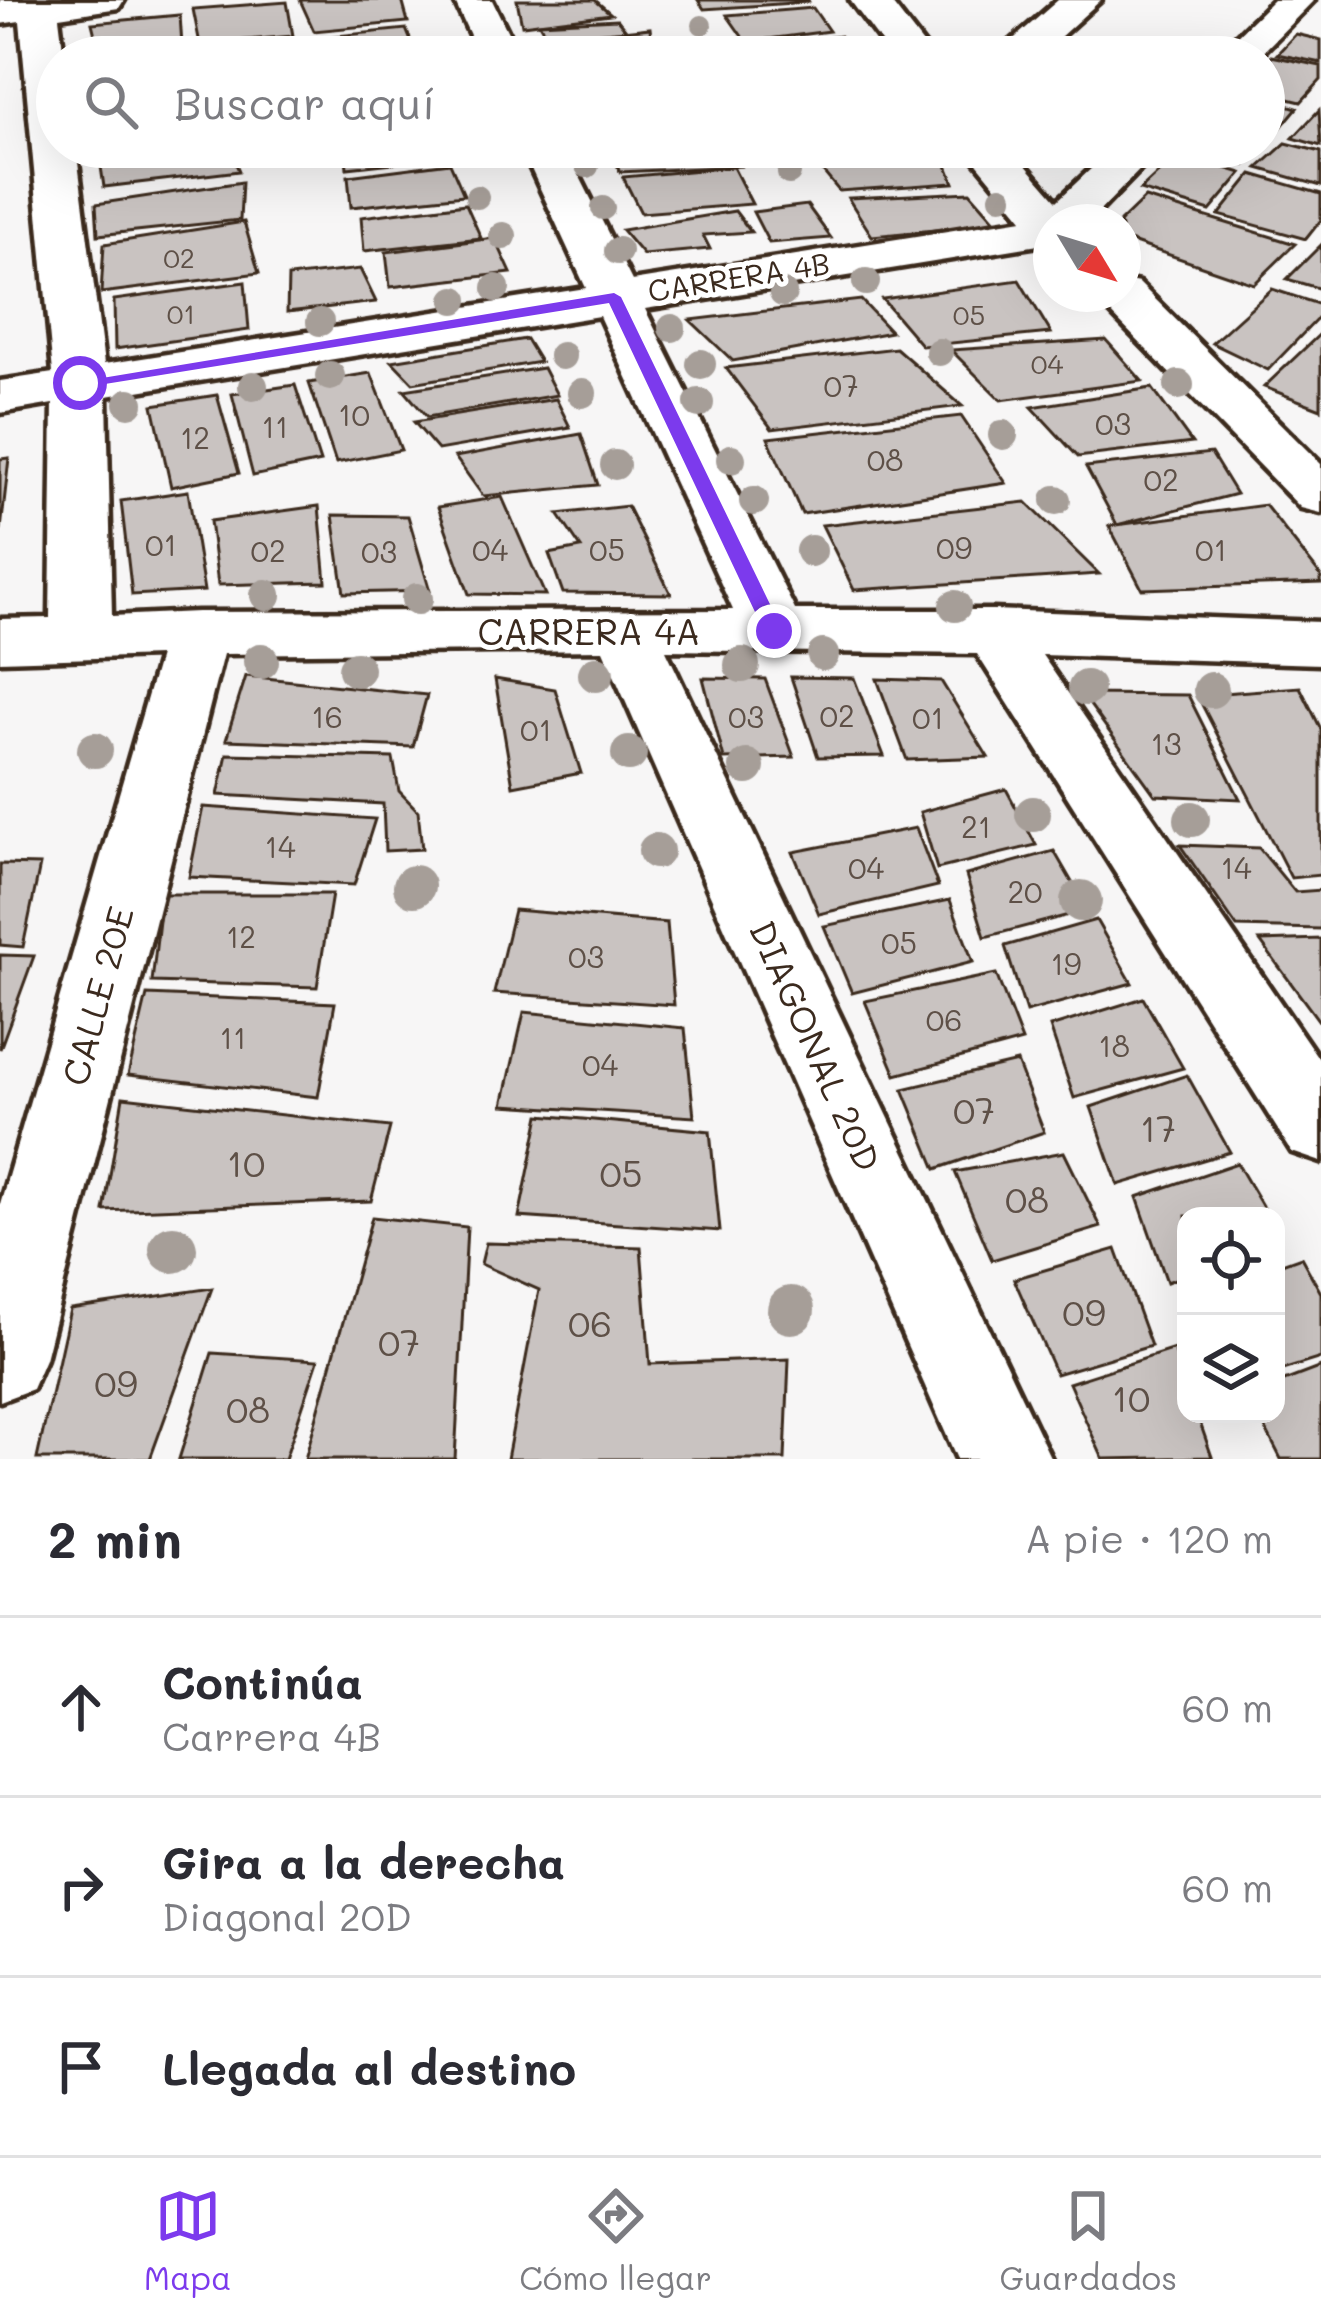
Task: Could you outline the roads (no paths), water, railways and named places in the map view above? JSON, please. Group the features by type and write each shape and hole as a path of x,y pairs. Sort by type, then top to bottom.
{"street":[{"path":"36,81 25,6 105,0"},
{"path":"473,0 490,36"},
{"path":"869,0 897,36"},
{"path":"1038,36 1082,0"},
{"path":"1257,36 1296,0 1321,5"},
{"path":"49,168 80,383 82,637"},
{"path":"553,168 774,631"},
{"path":"1003,168 1033,204"},
{"path":"1081,204 1118,168"},
{"name":"CARRERA 4B","path":"0,397 1033,229"},
{"path":"1139,312 1321,496"},
{"path":"993,630 1321,1128"},
{"name":"CARRERA 4A","path":"0,640 197,632 993,630 1321,643"},
{"name":"CALLE 20E","path":"0,1359 197,632"},
{"name":"DIAGONAL 20D","path":"627,633 1004,1459"}]}
